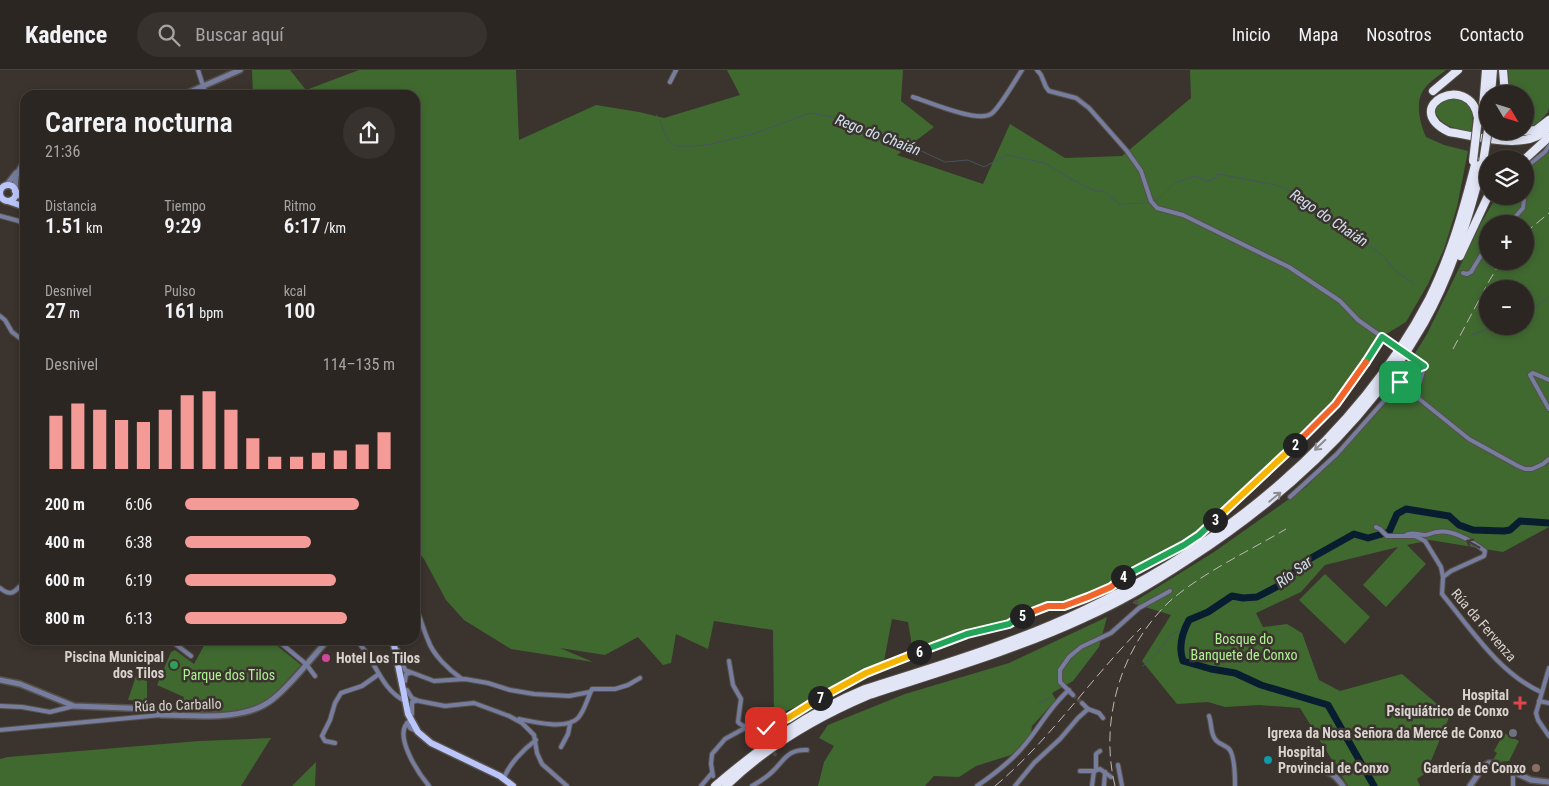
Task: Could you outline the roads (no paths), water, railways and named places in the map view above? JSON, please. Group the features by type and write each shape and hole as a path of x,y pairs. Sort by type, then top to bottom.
{"highway":[{"path":"1458,70 1433,92 1429,98 1427,106 1428,117 1433,127 1438,131 1447,135 1512,146 1533,143 1549,132"},
{"path":"1484,85 1486,70"},
{"path":"1491,85 1492,70"},
{"path":"1503,70 1504,85"},
{"path":"1479,116 1476,105 1469,93 1459,87 1443,89 1437,94 1430,107 1434,120 1440,128 1449,132 1479,137"},
{"path":"1534,130 1549,120"},
{"path":"1534,138 1540,135 1549,126"},
{"path":"1425,321 1458,248 1473,202 1479,133"},
{"path":"1534,151 1549,138"},
{"path":"715,786 779,735 824,708 865,689 1019,638 1082,612 1142,580 1222,529 1289,475 1348,417 1402,346 1429,297 1451,247 1485,140"},
{"path":"1500,140 1525,142 1529,140"},
{"path":"726,786 784,739 830,713 869,695 1013,648 1085,618 1146,586 1209,546 1273,499 1329,448 1384,384 1432,312 1484,205"}],"main road":[{"path":"20,196 10,186 4,185 1,191 1,196 20,205"},
{"path":"8,201 14,198 15,191"},
{"path":"396,645 405,681 411,721 418,732 431,744 504,777"},
{"path":"396,645 407,696"},
{"path":"411,721 437,744 504,777 514,786"}],"street":[{"path":"198,70 204,90"},
{"path":"226,77 230,70"},
{"path":"196,90 240,70"},
{"path":"670,82 676,70"},
{"path":"913,96 974,116 986,116 995,111 1022,70"},
{"path":"1037,70 1049,91 1076,98 1089,108 1121,144 1142,171 1152,202 1158,209 1183,215 1289,267 1340,301 1358,320 1422,364"},
{"path":"1534,161 1549,146"},
{"path":"4,185 20,169"},
{"path":"15,191 14,184 20,169"},
{"path":"0,216 20,222"},
{"path":"1463,273 1468,274 1471,272 1479,259"},
{"path":"0,316 5,320 12,332 20,338"},
{"path":"758,732 788,718 866,673 967,634 1009,624 1035,610 1048,606 1064,606 1088,597 1111,587 1191,541 1262,478 1336,404 1383,338"},
{"path":"1422,364 1417,393 1418,398 1469,439 1525,469 1537,467 1549,459"},
{"path":"1290,497 1337,454 1408,375 1422,364"},
{"path":"1549,380 1538,374 1531,373 1530,377 1549,409"},
{"name":"Rúa da Fervenza","path":"1376,527 1387,536 1415,536 1425,541 1441,567 1443,577 1442,594 1482,642 1516,678 1541,692"},
{"path":"1405,536 1410,533 1426,535 1443,532 1463,538 1485,551 1484,556 1451,571 1443,577"},
{"path":"0,588 6,593 13,592 20,586"},
{"path":"1073,695 1060,682 1060,670 1069,657 1081,647 1111,633 1138,606 1170,591"},
{"path":"420,616 431,647 451,671 462,679"},
{"path":"176,645 190,656"},
{"path":"283,645 306,664 314,676"},
{"name":"Rúa do Carballo","path":"0,730 161,715 238,714 256,709 272,700 323,645"},
{"path":"361,645 395,695 407,696 419,701 445,706 474,703 514,719 542,724 570,724 583,711 590,692 594,688 615,689 628,685 640,678"},
{"path":"398,650 404,669 434,681 462,679 488,682 510,690 553,696 568,696 590,692"},
{"path":"729,661 733,685 742,699 738,722 745,728"},
{"path":"1549,668 1541,692 1537,716 1549,736"},
{"path":"405,681 406,674 410,673"},
{"path":"335,742 325,740 322,736 338,697 343,692 366,684 379,674"},
{"path":"0,680 20,684 74,706"},
{"path":"977,786 1006,764 1023,748 1051,708 1068,689"},
{"path":"419,701 412,702 411,721 405,736 408,756 429,786"},
{"path":"1539,701 1549,702"},
{"path":"1082,703 1088,709 1099,713 1103,718"},
{"path":"0,706 50,712 74,706 153,709 161,715"},
{"path":"1015,786 1034,763 1088,709"},
{"path":"1209,716 1214,737 1218,743 1228,748 1231,752 1235,772 1235,786"},
{"path":"514,719 533,732 542,764 567,786"},
{"path":"411,721 420,732 429,738"},
{"path":"561,747 566,740 570,724"},
{"path":"701,786 713,774 712,754 725,739 745,728 753,728 758,732"},
{"path":"756,743 758,732"},
{"path":"504,777 506,771 527,746 536,740"},
{"path":"752,786 769,775 780,765 783,758 799,750 807,750"},
{"path":"1092,786 1096,754 1100,751"},
{"path":"778,756 783,758"},
{"path":"1470,786 1482,768 1488,763 1531,780 1549,782"},
{"path":"1118,765 1122,786"},
{"path":"1080,771 1100,769 1110,777"},
{"path":"1318,770 1332,773 1343,786"},
{"path":"1105,772 1104,784 1110,784"},
{"path":"1513,772 1513,786"}],"waterway":[{"name":"Rego do Chaián","path":"660,121 667,139 676,146 696,146 753,134 810,113 832,117 850,127 867,133 887,135 945,162 968,160 984,167 1007,155 1045,163 1095,191 1104,191 1119,204 1150,203"},
{"name":"Rego do Chaián","path":"1154,201 1160,198 1175,183 1195,176 1207,181 1214,179 1219,174 1280,186 1303,197 1381,254 1397,272 1413,283"},
{"name":"Rego do Chaián","path":"1534,308 1549,297"},
{"name":"Rego do Chaián","path":"1472,335 1479,332"},
{"name":"Río Sar","path":"1374,786 1328,705 1261,685 1235,673 1183,661 1181,651 1182,640 1189,620 1208,612 1232,596 1243,598 1257,597 1282,584 1304,562 1354,534 1368,538 1389,532 1397,514 1406,509 1449,516 1459,525 1473,530 1510,530 1520,521 1549,523"},
{"path":"1143,666 1157,653 1171,635 1185,627"},
{"path":"1038,704 1051,697"}],"tunnel":[{"path":"1132,595 1137,604"},
{"path":"1073,695 1082,703"},
{"path":"768,750 778,756"}],"railway":[{"path":"1534,226 1549,213"},
{"path":"1453,349 1496,270"},
{"path":"1115,786 1111,761 1112,711 1118,686 1138,640 1153,619 1170,601 1196,581 1286,529"},
{"path":"995,786 1034,749 1141,628"}],"place":[{"name":"Hotel Los Tilos","path":"326,658"},
{"name":"Piscina Municipal dos Tilos","path":"174,665"},
{"name":"Hospital Psiquiátrico de Conxo","path":"1520,703"},
{"name":"Igrexa da Nosa Señora da Mercé de Conxo","path":"1513,733"},
{"name":"Hospital Provincial de Conxo","path":"1268,760"},
{"name":"Gardería de Conxo","path":"1536,768"}],"park label":[{"name":"Bosque do Banquete de Conxo","path":"1244,648"},
{"name":"Parque dos Tilos","path":"229,675"}]}
